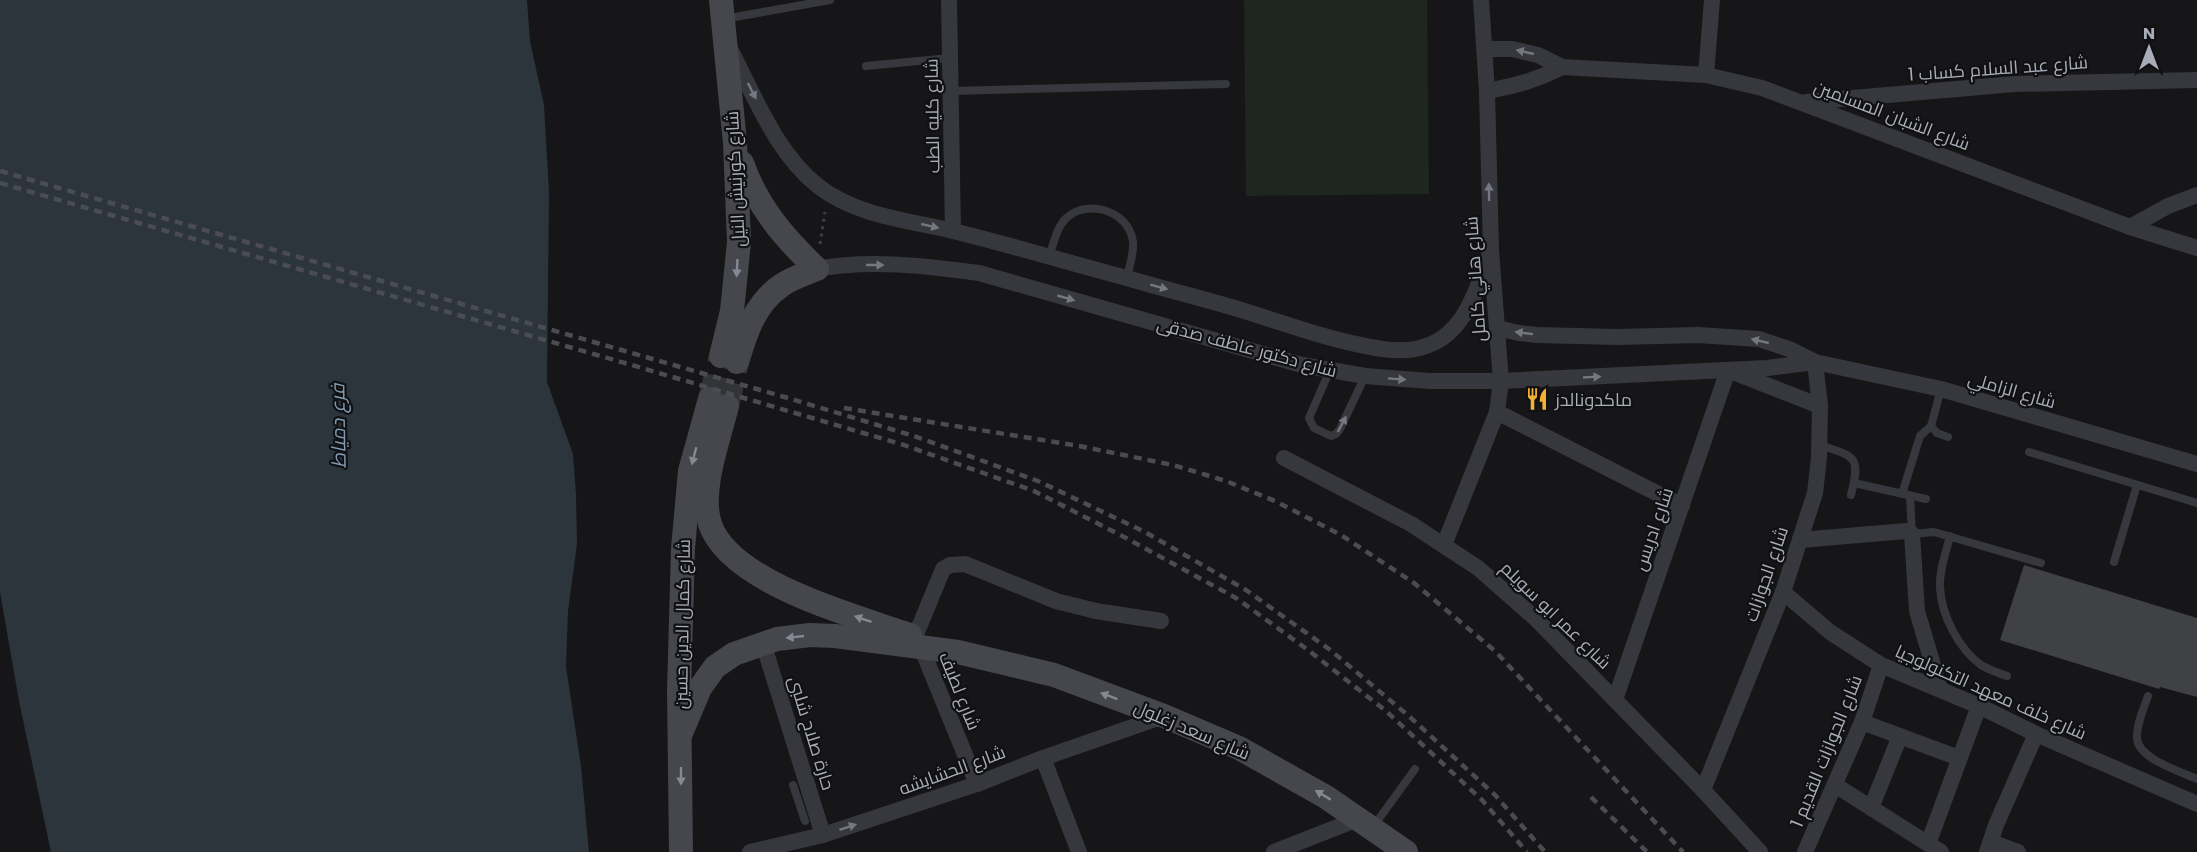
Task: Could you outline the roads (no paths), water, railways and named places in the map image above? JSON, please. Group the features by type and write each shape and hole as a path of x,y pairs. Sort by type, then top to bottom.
{"main road":[{"name":"شارع كورنيش النيل","path":"723,19 735,144 739,242 729,359"},
{"path":"735,144 748,180 766,213 789,243 817,269"},
{"name":"شارع دكتور عاطف صدقى","path":"729,359 765,299 783,284 817,269"},
{"name":"شارع سعد زغلول","path":"718,403 709,481 710,523 718,540 731,555 753,572 780,587 918,642 1054,675 1164,716 1239,748 1326,797 1406,852"},
{"name":"شارع كمال الدين حسين","path":"681,852 680,629 686,507 690,471 718,403"},
{"name":"شارع سعد زغلول","path":"681,733 700,687 715,667 734,654 777,639 810,635 918,642"}],"street":[{"name":"شارع كليه الطب","path":"949,0 953,231"},
{"name":"شارع هاني كامل","path":"1444,545 1497,412 1501,381 1491,250 1487,91 1481,0"},
{"path":"1706,75 1712,0"},
{"name":"شارع دكتور عاطف صدقى","path":"723,19 783,147 799,168 828,192 842,201 867,211 953,231 1127,278 1239,309 1323,337 1405,351 1438,341 1448,335 1463,317 1491,250"},
{"name":"شارع الشبان المسلمين","path":"1485,49 1521,51 1538,55 1562,67 1706,75 1762,88 2130,227 2197,248"},
{"name":"شارع الشبان المسلمين","path":"1487,91 1540,79 1562,67"},
{"name":"شارع عبد السلام كساب 1","path":"1801,102 2015,84 2197,80"},
{"path":"2130,227 2168,206 2197,195"},
{"name":"شارع دكتور عاطف صدقى","path":"817,269 838,265 891,265 935,267 979,273 1302,365 1365,376 1430,381 1501,381 1767,368 1815,362"},
{"path":"1497,328 1537,335 1617,337 1698,335 1759,339 1815,362"},
{"path":"1365,376 1377,348"},
{"name":"شارع الزاملي","path":"1815,362 1941,389 2197,464"},
{"name":"شارع الجوازات","path":"1703,790 1783,592 1815,493 1820,445 1820,406 1815,362"},
{"path":"1728,370 1820,406"},
{"name":"شارع ادريس","path":"1615,700 1728,370"},
{"path":"1497,412 1682,506"},
{"name":"شارع عمر ابو سويلم","path":"1284,458 1411,524 1478,568 1507,592 1703,790 1760,852"},
{"path":"1800,540 1906,531 1912,534 1917,611 1940,689"},
{"path":"918,642 943,569 957,564 965,564 1056,601 1096,611 1161,621"},
{"name":"شارع خلف معهد التكنولوجيا","path":"1783,592 1830,632 1881,665 1979,706 2036,734 2197,804"},
{"name":"شارع لطيف","path":"918,642 977,784"},
{"name":"حارة صلاح شلبى","path":"763,643 807,804 823,835"},
{"name":"شارع الجوازات القديم 1","path":"1805,852 1862,722 1881,665"},
{"path":"1836,785 1935,848 1959,758 1979,706"},
{"name":"شارع الحشايشه","path":"750,852 823,835 977,784 1043,758 1164,716"},
{"path":"1862,722 1959,758"},
{"path":"2018,852 1989,847 2036,734"},
{"path":"1871,808 1900,736"},
{"path":"1043,758 1079,852"},
{"path":"1274,852 1291,849 1365,824"}],"lane":[{"path":"723,19 830,0"},
{"path":"866,66 950,58"},
{"path":"951,91 1227,84"},
{"path":"1049,257 1063,221 1075,212 1089,208 1104,209 1118,216 1128,227 1133,241 1127,278"},
{"path":"1330,370 1309,418 1314,428 1331,436 1340,429 1365,376"},
{"path":"1941,389 1931,426 1920,436 1906,495 1912,534 1934,532 2041,563"},
{"path":"1931,426 1937,433 1948,437"},
{"path":"1820,445 1852,458 1856,465 1851,495"},
{"path":"2029,452 2197,503"},
{"path":"1854,483 1926,499"},
{"path":"2114,562 2137,485"},
{"path":"1950,536 1941,570 1940,588 1943,605 1962,646 1982,665 2007,676"},
{"path":"2148,696 2136,737 2139,748 2146,756 2197,778"},
{"path":"1365,824 1414,769"},
{"path":"793,785 807,804 805,820"}],"water":[{"name":"فرع دمياط","path":"0,0 527,0 530,41 544,105 549,192 547,382 573,454 576,495 577,544 568,611 566,667 581,766 589,852 51,852 19,701 0,592"}],"tunnel":[{"path":"710,399 721,356"},
{"path":"727,406 737,362"}],"railway":[{"path":"0,171 788,398 914,436 1038,481 1143,531 1246,590 1329,649 1410,717 1495,795 1545,852"},
{"path":"0,183 904,445 1034,491 1236,598 1308,650 1386,711 1482,800 1527,852"},
{"path":"844,408 1079,446 1173,465 1226,481 1275,501 1341,535 1414,583 1495,651 1683,852"},
{"path":"1591,797 1647,852"}],"place":[{"name":"ماكدونالدز","path":"1537,399"}]}
